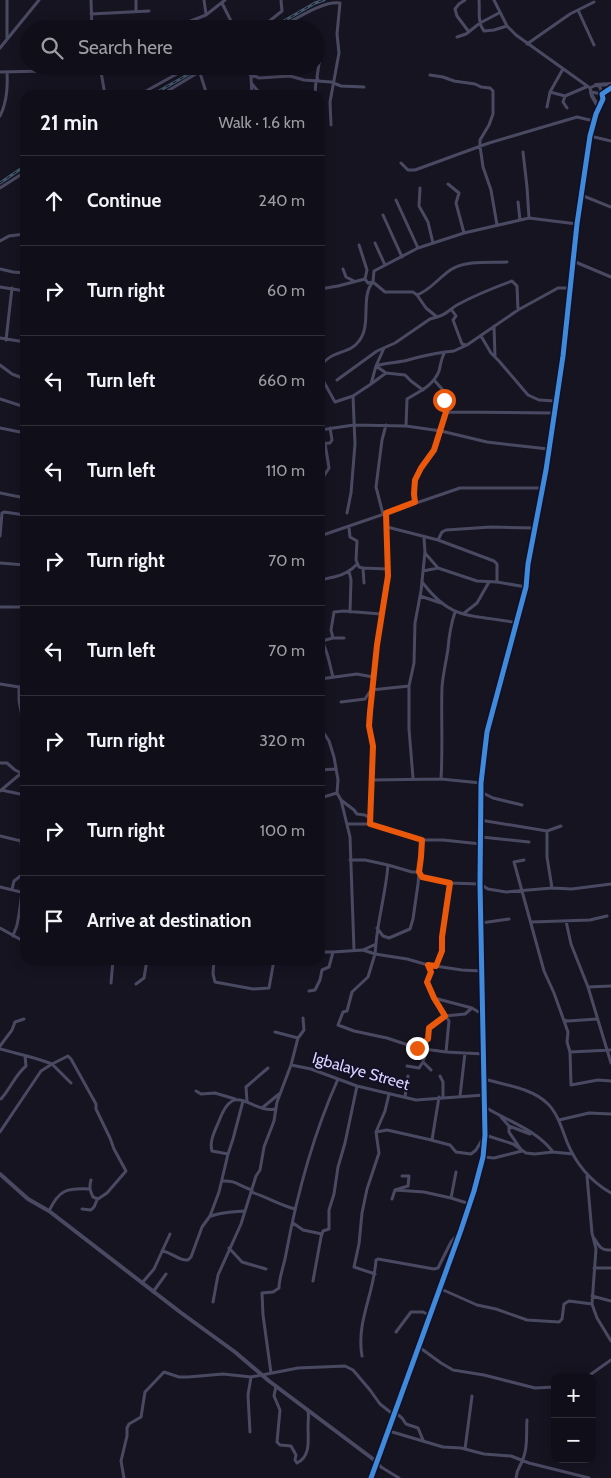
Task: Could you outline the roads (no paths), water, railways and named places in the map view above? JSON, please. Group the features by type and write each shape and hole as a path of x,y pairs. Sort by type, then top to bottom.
{"street":[{"path":"7,0 7,39"},
{"path":"23,20 39,0"},
{"path":"91,0 91,20"},
{"path":"136,0 136,11"},
{"path":"204,0 206,15"},
{"path":"271,20 282,11 281,0"},
{"path":"464,0 455,9 457,16 469,32"},
{"path":"479,0 480,23 484,31 507,26"},
{"path":"494,0 507,26 527,44 563,68 589,89 602,94"},
{"path":"193,20 206,15 224,2 231,20"},
{"path":"527,44 549,28 594,2"},
{"path":"294,20 330,3 340,3 337,34 339,52 330,102 330,125"},
{"path":"578,10 594,45"},
{"path":"91,14 149,11"},
{"path":"457,37 469,32 480,23 499,13"},
{"path":"0,48 20,23"},
{"path":"547,107 550,92 563,68"},
{"path":"0,72 20,72"},
{"path":"0,116 8,90 7,73"},
{"path":"102,75 104,90"},
{"path":"147,90 172,75"},
{"path":"170,90 196,75"},
{"path":"201,75 205,90"},
{"path":"316,75 316,90"},
{"path":"430,75 475,84 490,88 493,91 493,114 489,126 480,140 480,146 483,167 491,190 497,226"},
{"path":"252,90 253,76 259,78 290,76 341,86 364,87"},
{"path":"252,83 257,90"},
{"path":"550,92 565,96 596,86 611,84"},
{"path":"371,1478 441,1290 470,1204 483,1157 485,1107 480,884 481,783 487,732 526,587 563,356 577,224 590,136 596,114 603,99 601,89 596,86"},
{"path":"602,94 611,88"},
{"path":"589,89 599,108"},
{"path":"565,96 563,102 567,108"},
{"path":"401,163 408,170 415,170 480,146 577,118 594,121"},
{"path":"590,136 611,141"},
{"path":"523,152 528,187 529,218"},
{"path":"0,188 20,175"},
{"path":"448,184 459,193 456,203 464,233"},
{"path":"420,188 419,206 428,222 433,243"},
{"path":"582,195 611,207"},
{"path":"396,200 418,248"},
{"path":"518,202 520,220"},
{"path":"383,216 402,257"},
{"path":"325,361 331,356 352,348 361,339 366,324 369,287 373,282 374,271 385,265 418,248 433,243 464,233 529,218 577,224"},
{"path":"0,241 10,236 20,235"},
{"path":"375,243 385,265"},
{"path":"359,245 367,270 365,278"},
{"path":"573,261 611,277"},
{"path":"417,295 423,293 457,267 470,264 507,262"},
{"path":"0,269 20,273"},
{"path":"342,269 347,284"},
{"path":"346,277 355,281"},
{"path":"325,287 347,284 365,278"},
{"path":"365,278 368,282 373,282 385,292 412,292 417,295 426,308 437,316"},
{"path":"337,380 378,351 395,343 430,319 443,315 455,306 493,287 512,281 517,286 518,310"},
{"path":"0,287 20,290"},
{"path":"6,340 12,288"},
{"path":"376,366 422,355 454,351 467,345 518,310 558,288 570,288"},
{"path":"451,309 456,316 453,320 462,344 467,345"},
{"path":"494,326 495,357"},
{"path":"481,336 491,353 528,396 539,400 555,401"},
{"path":"0,338 20,341"},
{"path":"371,384 384,348"},
{"path":"406,426 407,399 423,390 434,380 445,352"},
{"path":"0,365 20,378"},
{"path":"376,366 386,373 405,375 423,390"},
{"path":"325,384 335,402 353,396 386,373"},
{"path":"415,502 415,480 421,468 432,455 446,412 442,389 434,380"},
{"path":"347,513 351,493 354,456 353,396"},
{"path":"0,399 20,405"},
{"path":"446,412 553,413"},
{"path":"325,429 354,425 406,426 441,431 488,442 548,449"},
{"path":"370,824 373,780 373,746 369,726 371,690 388,576 387,527 385,514 376,487 382,440 386,425"},
{"path":"0,428 20,432"},
{"path":"325,474 329,468 326,444 332,440 330,428"},
{"path":"325,535 349,528 415,502 452,490 466,487 542,488"},
{"path":"0,493 20,497"},
{"path":"430,498 431,504"},
{"path":"0,536 2,513 20,514"},
{"path":"387,527 424,538 438,540 494,561 497,564 497,582"},
{"path":"438,540 442,532 446,530 491,527 534,528"},
{"path":"325,578 349,571 357,564 358,543 350,537 349,528"},
{"path":"413,778 408,728 409,686 414,663 415,623 422,581 425,552 424,538"},
{"path":"425,552 438,568"},
{"path":"0,563 20,565"},
{"path":"357,564 360,568 387,570"},
{"path":"364,568 364,582"},
{"path":"422,572 438,568 466,578 526,587"},
{"path":"349,571 351,580 350,612"},
{"path":"422,581 441,603 455,612 462,615 517,623"},
{"path":"462,615 477,603 489,582"},
{"path":"420,596 441,603"},
{"path":"0,607 20,607"},
{"path":"333,638 331,630 334,612 381,614"},
{"path":"441,779 443,748 441,734 442,687 449,637 455,612"},
{"path":"325,641 333,638 344,638"},
{"path":"325,648 329,655 333,677"},
{"path":"325,678 357,674 373,676"},
{"path":"0,684 19,687 18,701 20,710"},
{"path":"341,702 364,699 371,690 409,686"},
{"path":"325,735 329,741 336,769 338,780 337,793 341,800 350,837 354,950"},
{"path":"0,763 7,763 14,770 20,771"},
{"path":"325,770 336,769"},
{"path":"0,791 20,774"},
{"path":"373,780 413,778 481,783"},
{"path":"0,791 20,794"},
{"path":"481,792 493,798 522,805"},
{"path":"325,797 337,793"},
{"path":"341,800 357,814 365,815 371,819"},
{"path":"480,820 547,831 561,826"},
{"path":"347,824 370,824 422,840 481,844"},
{"path":"547,831 547,857 552,888"},
{"path":"0,836 20,840"},
{"path":"481,838 529,842"},
{"path":"377,928 383,936 389,938 410,929 413,920 422,840"},
{"path":"350,860 365,860 412,872 419,872"},
{"path":"524,860 514,862 532,922 544,972 568,1032 567,1042 570,1052 571,1085 598,1080 611,1081"},
{"path":"388,865 377,928 375,954 368,977 352,992 346,1011 343,1012 338,1024 354,1031 387,1038 417,1048 484,1054"},
{"path":"419,872 422,877 450,883 480,884 488,889 506,892 552,888 572,889 611,884"},
{"path":"12,889 14,881 20,876"},
{"path":"438,966 442,951 442,937 450,883"},
{"path":"0,887 20,891"},
{"path":"13,936 20,908"},
{"path":"532,922 590,920 607,916"},
{"path":"481,923 509,918"},
{"path":"566,921 571,944 588,988 611,1063"},
{"path":"0,928 20,940"},
{"path":"363,950 376,944"},
{"path":"325,952 363,950 428,965 482,971"},
{"path":"309,991 315,990 322,972 329,967 333,952"},
{"path":"111,983 113,965"},
{"path":"136,984 144,978 146,965"},
{"path":"214,965 215,982 253,989 269,988 273,965"},
{"path":"428,965 431,972 427,982 434,998 448,1020 446,1052"},
{"path":"588,988 611,986"},
{"path":"434,998 472,1008 482,1014"},
{"path":"407,1066 419,1068 424,1062 429,1028 445,1016 465,1014 472,1008"},
{"path":"213,1302 218,1275 241,1224 256,1176 260,1170 264,1147 274,1121 280,1093 291,1065 298,1038 304,1030 303,1018"},
{"path":"24,1019 15,1022 0,1048 52,1064 71,1083"},
{"path":"564,1020 597,1020"},
{"path":"275,1032 298,1038"},
{"path":"417,1048 428,1039"},
{"path":"570,1052 611,1050"},
{"path":"460,1096 465,1053"},
{"path":"1,1099 11,1088 21,1070 26,1066 26,1056"},
{"path":"0,1132 41,1071 68,1056 96,1104 96,1109 126,1171 107,1193 98,1199 91,1210 82,1209"},
{"path":"424,1062 431,1070"},
{"name":"Igbalaye Street","path":"291,1065 311,1069 357,1086 416,1100 484,1095"},
{"path":"162,1251 166,1251 182,1260 188,1260 192,1257 202,1227 210,1216 222,1181 228,1154 245,1101 246,1087 268,1068"},
{"path":"405,1097 408,1076"},
{"path":"432,1140 443,1082 440,1076"},
{"path":"271,1373 262,1293 273,1292 279,1288 295,1208 310,1153 338,1079"},
{"path":"484,1079 534,1094 548,1104 559,1120 573,1154 587,1176 611,1193"},
{"path":"313,1281 322,1234 323,1231 329,1229 329,1210 357,1086"},
{"path":"196,1091 201,1094 215,1093 262,1108 276,1109"},
{"path":"262,1108 280,1093"},
{"path":"375,1274 354,1267 370,1175 379,1153 376,1132 385,1111 389,1094"},
{"path":"228,1154 212,1151 213,1135 222,1112 230,1101 235,1099"},
{"path":"485,1107 509,1126 535,1136"},
{"path":"559,1120 589,1113 611,1114"},
{"path":"500,1117 516,1122 546,1143 552,1152"},
{"path":"509,1126 509,1132 522,1151"},
{"path":"376,1132 387,1130 432,1140 450,1145 456,1152 471,1154 476,1150 485,1135"},
{"path":"485,1135 513,1144 530,1154 552,1152 573,1154"},
{"path":"483,1157 494,1158 522,1151"},
{"path":"451,1198 456,1172"},
{"path":"0,1174 28,1198 235,1352 381,1467 399,1478"},
{"path":"395,1190 408,1186 409,1176 402,1176"},
{"path":"587,1176 592,1233 596,1249 592,1304 611,1341"},
{"path":"91,1180 90,1189 93,1198 98,1199"},
{"path":"222,1181 232,1180 244,1188 295,1208"},
{"path":"49,1212 55,1200 64,1191 72,1188 90,1189"},
{"path":"395,1190 424,1192 470,1204"},
{"path":"392,1199 395,1190"},
{"path":"210,1216 221,1212 244,1211"},
{"path":"292,1222 303,1230 322,1234"},
{"path":"362,1356 360,1335 375,1274 376,1260 434,1269 438,1268 451,1242 461,1230"},
{"path":"592,1233 598,1246 604,1251 611,1250"},
{"path":"142,1284 154,1269 170,1234"},
{"path":"229,1248 242,1262 266,1269"},
{"path":"594,1268 611,1268"},
{"path":"153,1292 166,1274"},
{"path":"441,1290 477,1305 496,1309 527,1320 559,1322 562,1319 566,1302 592,1304"},
{"path":"592,1296 611,1301"},
{"path":"396,1332 407,1320 411,1312 423,1312 431,1316"},
{"path":"419,1347 453,1370 484,1375 535,1388 551,1387"},
{"path":"593,1373 611,1360"},
{"path":"124,1478 121,1461 127,1428 129,1424 141,1417 145,1392 162,1373 166,1372 179,1377 223,1374 250,1377 298,1368 349,1368 370,1390 380,1404 402,1418 406,1424 418,1428 423,1440"},
{"path":"250,1377 248,1395 250,1432"},
{"path":"276,1386 274,1396 280,1410 277,1442 280,1445 291,1446 296,1455 295,1460 297,1463 307,1453 308,1409"},
{"path":"466,1449 472,1396"},
{"path":"516,1478 517,1468 523,1460 526,1447 527,1420"},
{"path":"389,1431 443,1447 466,1449 484,1454 511,1456 529,1463 589,1478"}],"railway":[{"path":"286,20 324,0"},
{"path":"161,90 187,75"},
{"path":"0,183 20,169"}]}
